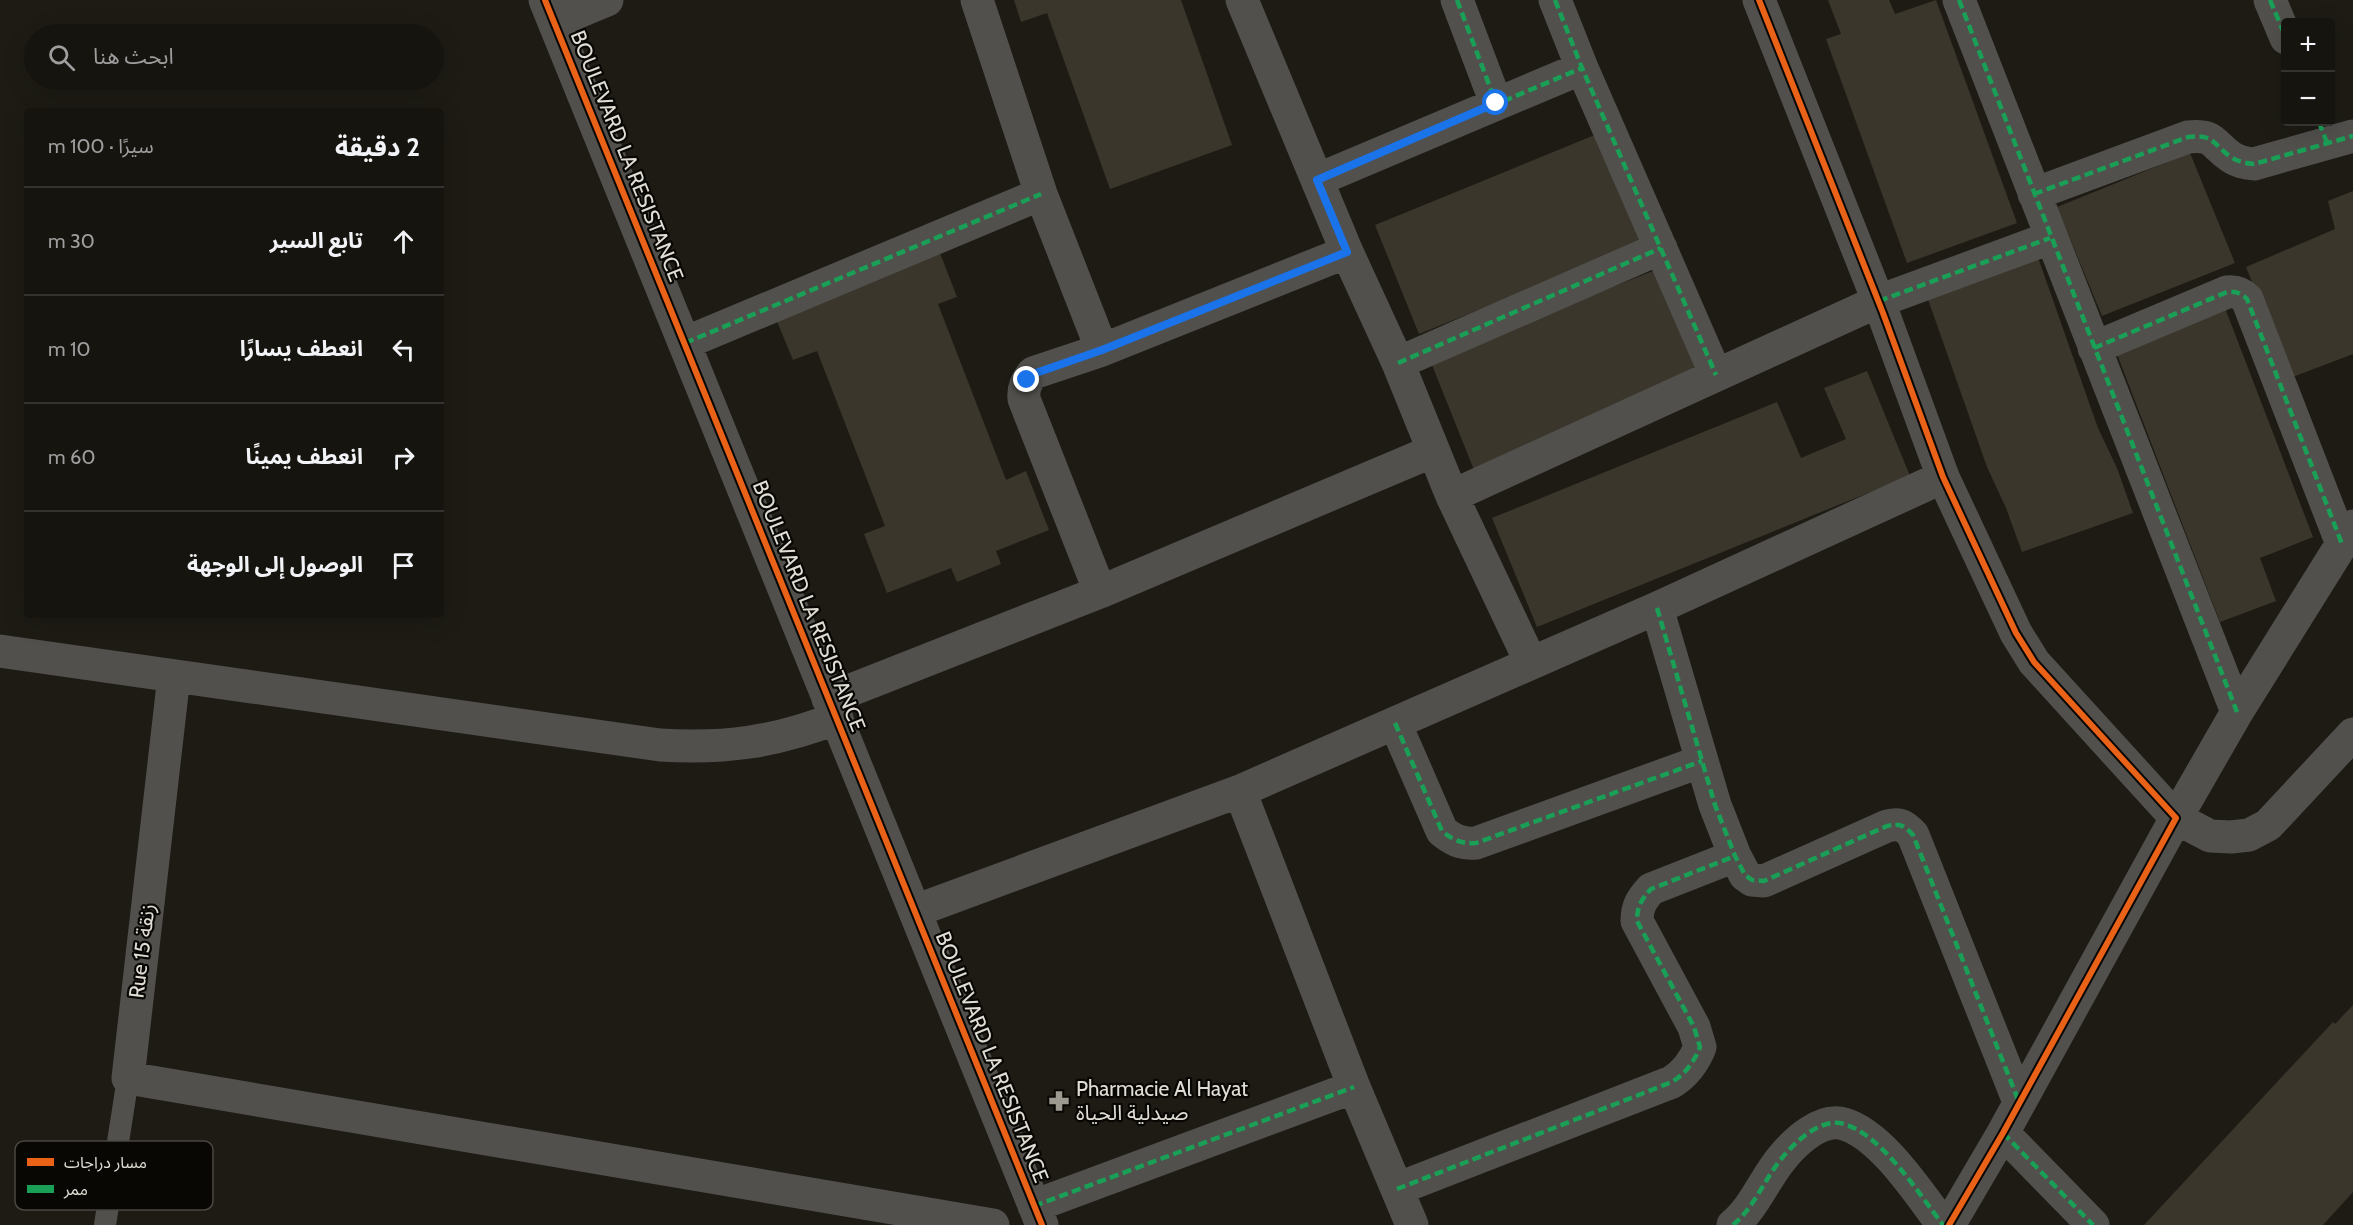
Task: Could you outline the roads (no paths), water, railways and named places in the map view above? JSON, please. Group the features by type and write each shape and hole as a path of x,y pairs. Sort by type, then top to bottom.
{"street":[{"path":"550,11 607,0"},
{"path":"977,0 1041,194 1102,350"},
{"path":"1242,0 1347,252 1398,363 1452,496 1531,663"},
{"path":"1555,0 1582,68 1716,375"},
{"path":"1759,0 1879,301 1943,477 2016,633 2034,662 2176,818 2210,836 2249,835 2268,825 2353,734"},
{"path":"1959,0 2237,712"},
{"path":"2270,0 2281,26"},
{"path":"1462,1 1496,103"},
{"name":"BOULEVARD LA RESISTANCE","path":"550,11 1038,1215"},
{"path":"1317,180 1582,68"},
{"path":"2034,194 2188,137 2203,135 2213,140 2230,157 2243,163 2254,164 2333,133"},
{"path":"685,343 1041,194"},
{"path":"1452,496 1879,301 2050,238"},
{"path":"1398,363 1661,248"},
{"path":"1100,592 1024,399 1023,389 1033,374 1102,350 1347,252"},
{"path":"1949,1225 2003,1133 2176,818 2237,712 2348,535 2247,299 2241,294 2235,291 2227,292 2094,348"},
{"path":"0,651 649,743 696,747 732,746 768,741 803,732 833,709 1100,592 1433,451"},
{"path":"915,911 1240,791 1657,608 1943,477"},
{"path":"1657,608 1715,805 1744,874 1752,880 1764,881 1887,826 1897,824 1905,826 1913,834 2019,1102"},
{"name":"Rue 15 زنقة","path":"128,1078 174,676"},
{"path":"1395,723 1442,831 1453,840 1463,844 1476,843 1702,761"},
{"path":"1240,791 1354,1087 1412,1225"},
{"path":"1396,1189 1672,1082 1681,1076 1696,1059 1700,1047 1694,1026 1637,921 1637,910 1641,900 1651,889 1735,856"},
{"path":"128,1078 993,1225"},
{"path":"1038,1215 1354,1087"},
{"path":"1733,1225 1782,1157 1814,1128 1843,1123 1860,1132 1884,1150 1943,1225"},
{"path":"2003,1133 2093,1225"}],"lane":[{"name":"Rue 15 زنقة","path":"118,1141 128,1078"},
{"name":"Rue 15 زنقة","path":"105,1225 107,1210"}],"place":[{"name":"Pharmacie Al Hayat صيدلية الحياة","path":"1059,1101"}]}
